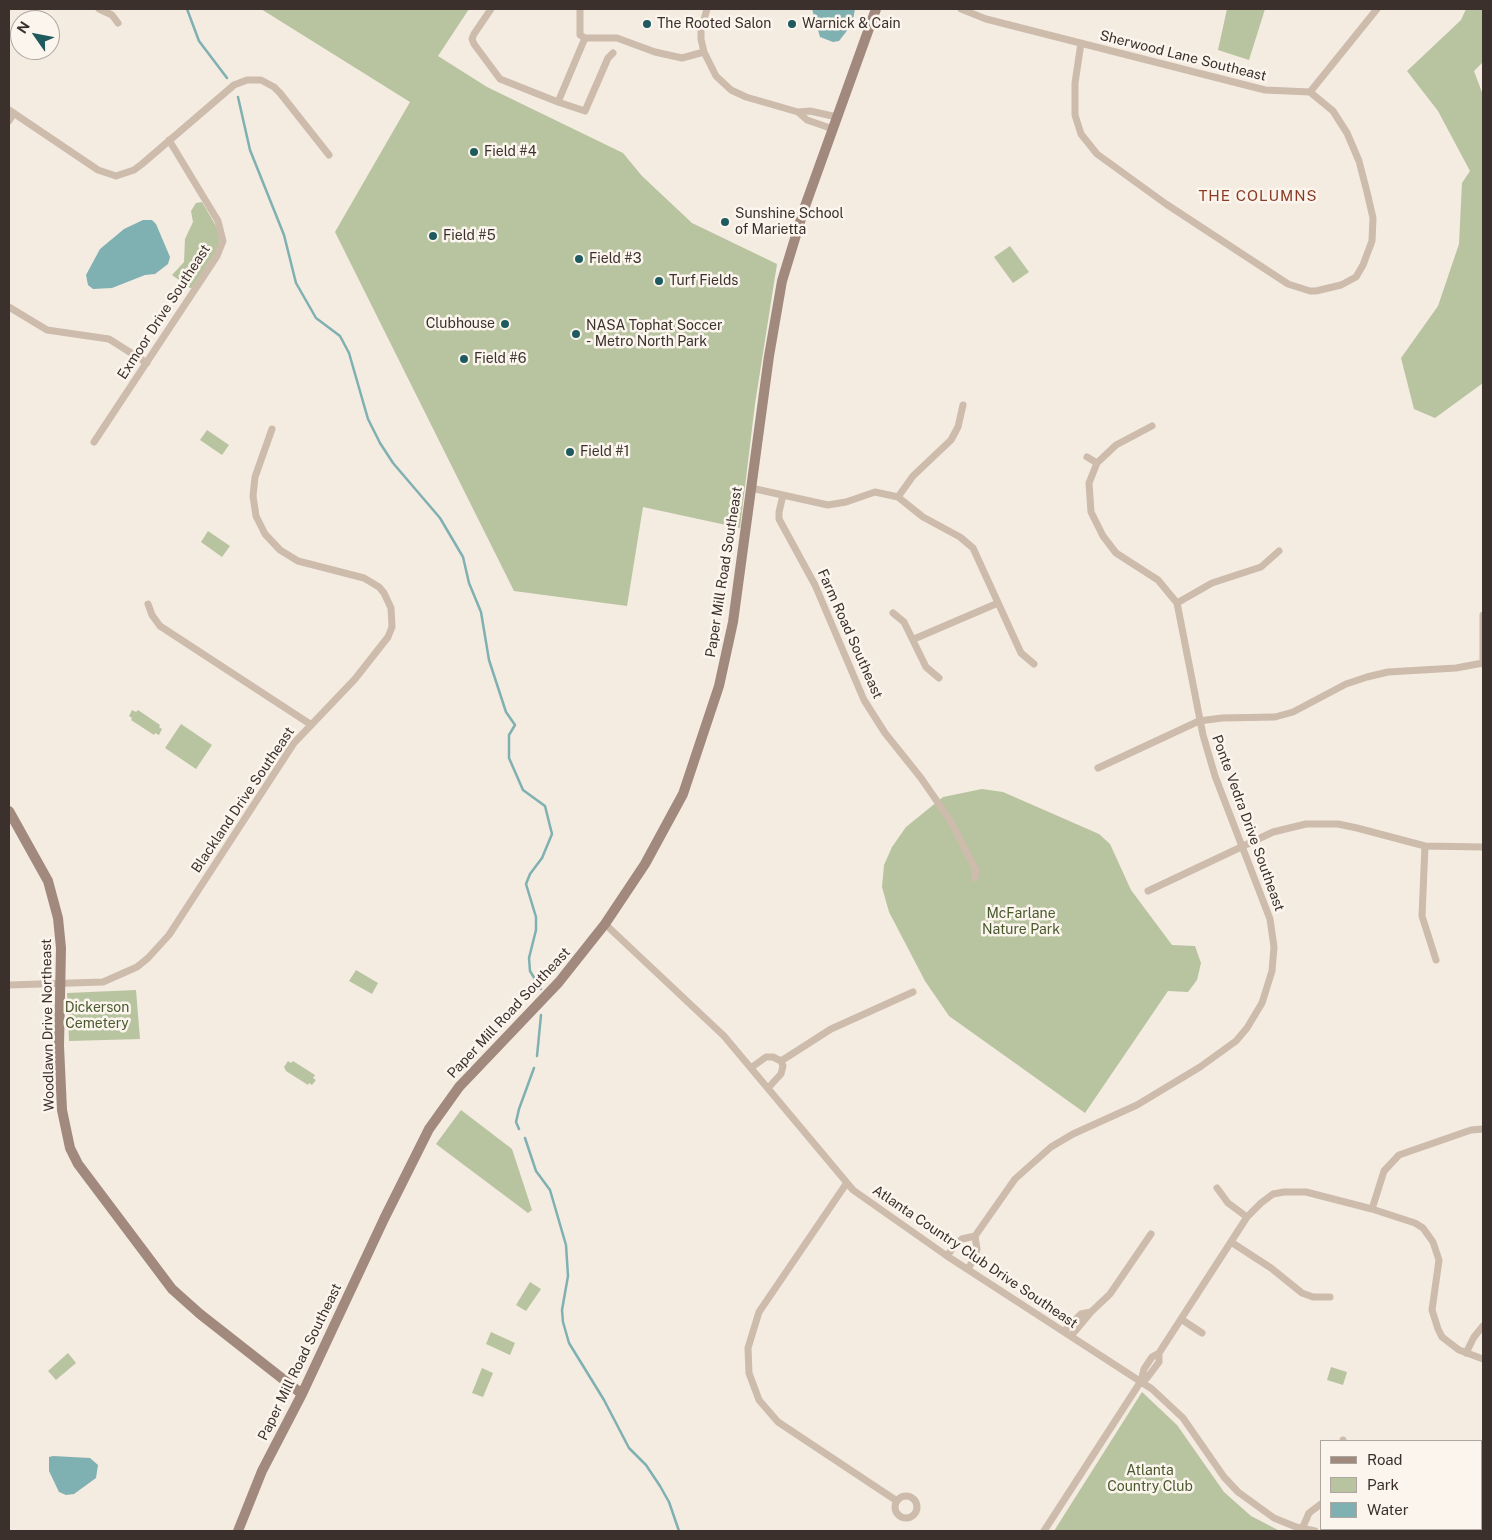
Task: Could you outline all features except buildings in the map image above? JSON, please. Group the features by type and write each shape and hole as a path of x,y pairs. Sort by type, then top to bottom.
{"street":[{"path":"99,9 112,15 118,23"},
{"path":"491,9 474,34 472,39 474,44 500,79 558,102 586,111 608,58 613,53"},
{"path":"580,9 580,35 585,38 617,38 674,57 688,58 704,52"},
{"path":"707,9 700,39 712,70 730,90 746,97 798,112 810,111 837,117"},
{"name":"Paper Mill Road Southeast","path":"238,1531 258,1480 302,1394 411,1163 437,1117 464,1081 559,982 605,924 660,840 683,794 698,754 719,686 728,648 782,281 797,230 876,9"},
{"name":"Sherwood Lane Southeast","path":"961,9 986,19 1265,90 1310,92"},
{"path":"1081,43 1074,83 1075,115 1081,134 1097,154 1146,190 1276,278 1299,289 1310,291 1324,290 1351,280 1360,272 1372,241 1373,218 1360,161 1347,133 1333,111 1310,92 1377,9"},
{"path":"558,102 585,38"},
{"path":"9,121 11,112 90,165 116,176 134,170 234,85 254,80 274,87 329,155"},
{"path":"798,112 807,120 833,129"},
{"name":"Exmoor Drive Southeast","path":"94,442 218,256 223,241 218,221 169,140"},
{"path":"9,307 47,330 109,339 147,363"},
{"path":"898,497 913,476 951,440 958,427 963,405"},
{"name":"Ponte Vedra Drive Southeast","path":"947,1256 955,1245 962,1240 975,1236 1015,1179 1051,1147 1073,1134 1138,1105 1222,1052 1247,1028 1262,1003 1268,986 1274,947 1270,919 1215,776 1198,721 1177,603 1158,580 1116,553 1103,536 1091,512 1089,503 1089,483 1097,464 1116,445 1152,426"},
{"name":"Blackland Drive Southeast","path":"9,985 103,982 137,967 158,949 275,770 310,724 355,678 382,646 392,626 391,608 384,593 372,582 298,561 285,554 265,534 256,516 254,487 259,465 272,429"},
{"path":"1087,457 1097,464"},
{"path":"751,488 828,505 846,502 875,492 898,497 924,517 960,537 973,548 1021,653 1034,664"},
{"name":"Farm Road Southeast","path":"783,495 779,519 815,585 864,700 885,733 950,820 976,870 976,878"},
{"path":"1177,603 1212,583 1261,567 1279,551"},
{"path":"914,639 998,603"},
{"path":"148,604 160,626 310,724"},
{"path":"893,613 904,622 914,639 926,667 939,678"},
{"path":"1098,768 1198,721 1222,718 1275,717 1293,712 1346,684 1367,677 1388,672 1456,668 1483,664 1483,616"},
{"name":"Woodlawn Drive Northeast","path":"9,810 48,881 58,918 61,948 60,1046 62,1110 70,1148 78,1164 172,1289 200,1314 302,1394"},
{"path":"1148,891 1273,832 1291,826 1321,823 1357,828 1425,846 1483,848"},
{"path":"1425,846 1422,916 1436,960"},
{"name":"Atlanta Country Club Drive Southeast","path":"605,924 701,1013 752,1067 846,1184 947,1256 1141,1381 1164,1398 1183,1418 1224,1478 1238,1492 1263,1512 1302,1529 1315,1531"},
{"path":"781,1061 839,1025 913,992"},
{"path":"752,1067 766,1057 773,1057 781,1061 783,1066 781,1074 769,1087"},
{"path":"1372,1209 1384,1171 1400,1156 1471,1130 1483,1129"},
{"path":"846,1184 759,1312 748,1348 749,1374 758,1400 778,1422 897,1501"},
{"path":"1217,1188 1228,1203 1247,1217"},
{"path":"1044,1531 1141,1381 1144,1369 1152,1357 1159,1353 1247,1217 1273,1194 1289,1191 1306,1192 1372,1209 1415,1223 1422,1228 1433,1242 1439,1260 1432,1310 1434,1320 1442,1337 1466,1354 1483,1359"},
{"path":"1071,1336 1090,1312 1110,1294 1151,1234"},
{"path":"968,1269 976,1257 978,1249 975,1236"},
{"path":"1231,1242 1271,1268 1302,1293 1313,1297 1330,1297"},
{"path":"1064,1331 1081,1314 1090,1312"},
{"path":"1181,1319 1202,1333"},
{"path":"1466,1354 1474,1337 1483,1326"},
{"path":"1302,1529 1309,1512 1320,1505"}],"green space":[{"name":"NASA Tophat Soccer - Metro North Park","path":"261,9 469,9 438,56 487,87 623,153 642,176 692,223 777,264 755,404 740,528 643,507 627,606 514,591 335,232 410,102"},
{"path":"1227,9 1265,9 1249,60 1218,50"},
{"path":"1466,9 1483,9 1483,62 1474,71 1483,95 1483,383 1435,418 1414,409 1401,358 1438,306 1459,244 1462,183 1470,171 1438,111 1407,71 1461,20"},
{"path":"202,202 219,231 219,247 192,288 190,288 172,275 184,262 185,239 193,222 191,211 196,203"},
{"path":"1010,246 1029,272 1013,283 994,257"},
{"path":"207,430 229,445 222,455 200,440"},
{"path":"208,531 230,546 222,557 201,542"},
{"path":"132,710 136,712 138,710 160,725 159,727 162,729 159,735 155,733 154,735 131,720 132,718 129,716"},
{"path":"181,724 212,745 196,769 165,748"},
{"name":"McFarlane Nature Park","path":"982,789 1003,792 1099,834 1110,844 1131,890 1172,945 1195,946 1201,963 1197,980 1188,992 1168,991 1085,1113 949,1016 925,981 889,912 882,887 884,865 892,847 906,827 943,797"},
{"path":"356,970 378,983 372,994 349,981"},
{"name":"Dickerson Cemetery","path":"136,990 140,1039 69,1041 67,993"},
{"path":"288,1061 291,1063 293,1061 315,1075 313,1078 316,1080 312,1085 309,1083 308,1085 286,1071 284,1067"},
{"path":"461,1110 512,1149 532,1210 528,1213 436,1144"},
{"path":"530,1282 541,1289 526,1311 516,1305"},
{"path":"491,1332 515,1343 510,1355 486,1344"},
{"path":"68,1353 76,1363 56,1380 48,1371"},
{"path":"1331,1367 1347,1372 1343,1385 1327,1380"},
{"path":"482,1368 493,1373 483,1397 472,1393"},
{"name":"Atlanta Country Club","path":"1142,1392 1177,1425 1224,1492 1251,1516 1280,1531 1054,1531"}],"water":[{"path":"812,9 855,9 853,20 846,32 839,41 833,42 820,37"},
{"path":"143,220 152,220 156,224 170,257 168,264 155,274 145,275 112,288 93,289 88,285 86,275 100,249 124,229"},
{"path":"49,1457 90,1458 98,1465 96,1478 74,1494 66,1495 59,1492 49,1471"}],"waterway":[{"path":"187,9 199,41 227,78"},
{"path":"238,97 250,150 284,235 296,283 316,318 340,336 349,353 368,419 380,443 393,463 440,518 463,557 469,583 481,612 489,660 506,712 515,725 509,735 509,758 523,790 545,806 552,834 542,858 530,874 526,884 536,917 536,930 529,958 530,971 541,989"},
{"path":"537,1056 541,1015"},
{"path":"519,1129 516,1122 519,1109 534,1068"},
{"path":"525,1138 536,1171 550,1190 566,1245 568,1276 562,1310 563,1322 569,1343 604,1400 629,1448 646,1465 660,1486 669,1502 679,1531"}],"place":[{"name":"The Rooted Salon","path":"647,24"},
{"name":"Warnick & Cain","path":"792,24"},
{"name":"Field #4","path":"474,152"},
{"name":"Sunshine School of Marietta","path":"725,222"},
{"name":"Field #5","path":"433,236"},
{"name":"Field #3","path":"579,259"},
{"name":"Turf Fields","path":"659,281"},
{"name":"Clubhouse","path":"505,324"},
{"name":"NASA Tophat Soccer - Metro North Park","path":"576,334"},
{"name":"Field #6","path":"464,359"},
{"name":"Field #1","path":"570,452"}],"district":[{"name":"THE COLUMNS","path":"1258,196"}]}
